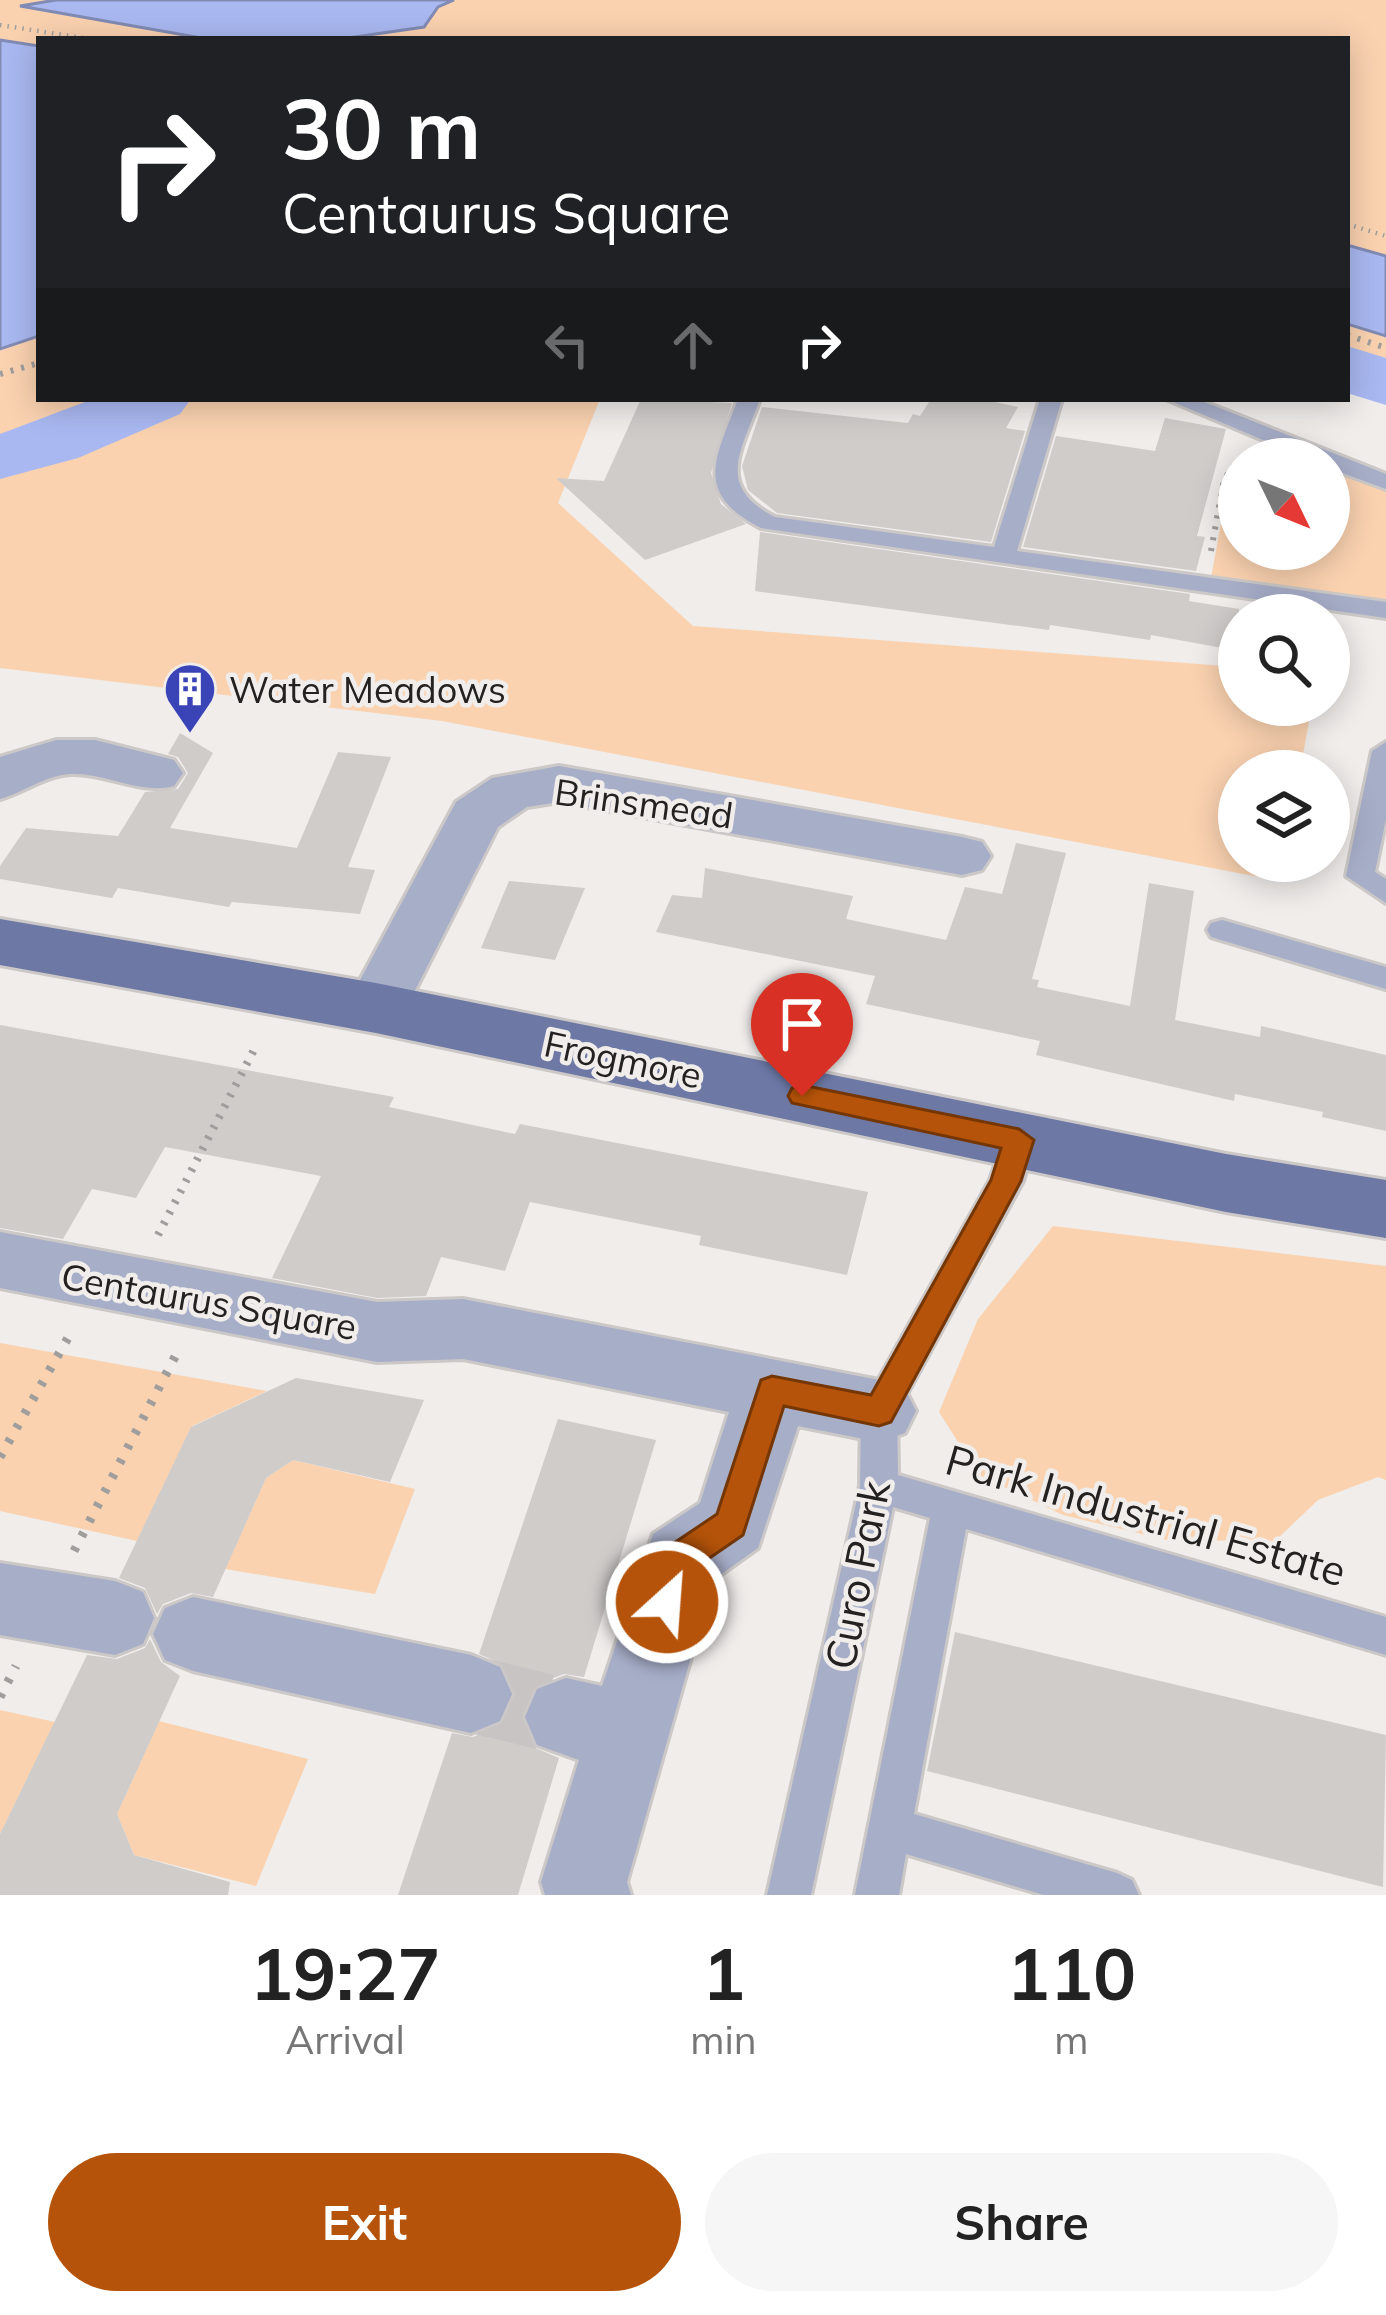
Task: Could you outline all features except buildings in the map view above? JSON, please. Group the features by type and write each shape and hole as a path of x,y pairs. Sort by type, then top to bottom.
{"main road":[{"name":"Frogmore","path":"0,941 376,1008 1019,1140 1386,1209"}],"street":[{"path":"0,781 51,756 79,754 154,773"},
{"name":"Brinsmead","path":"376,1008 476,814 512,791 559,784 962,856"},
{"name":"Centaurus Square","path":"0,1260 377,1332 463,1329 879,1412"},
{"path":"588,1895 584,1882 596,1725 680,1558 731,1524 772,1390"},
{"path":"193,1634 471,1694"}],"lane":[{"path":"747,402 722,478 728,497 742,512 769,523 1386,610"},
{"path":"1004,553 1050,402"},
{"path":"1185,402 1386,482"},
{"path":"1386,751 1360,876 1386,892"},
{"path":"1222,930 1386,978"},
{"name":"Curo Park","path":"789,1895 879,1486 879,1412 1006,1181 1019,1140"},
{"name":"Park Industrial Estate","path":"879,1486 1386,1636"},
{"path":"877,1895 951,1508"},
{"path":"890,1828 1118,1895"}],"path":[{"path":"0,25 70,36"},
{"path":"1350,225 1386,236"},
{"path":"1350,336 1386,348"},
{"path":"0,374 36,364"},
{"path":"1206,582 1218,513"},
{"path":"0,1457 118,1279 257,1044"},
{"path":"0,1697 54,1607 206,1297"}],"shaded area":[{"path":"0,0 56,0 25,6 190,36 36,36 36,46 0,40"},
{"path":"454,0 1386,0 1386,256 1350,246 1350,36 362,36 424,27 438,7"},
{"path":"1350,325 1386,336 1386,378 1350,363"},
{"path":"36,337 36,402 119,402 0,447 0,349"},
{"path":"181,402 599,402 558,503 693,626 1218,665 1218,726 1308,726 1304,750 1218,750 1218,869 442,721 0,668 0,473 49,460"},
{"path":"1350,475 1386,490 1386,605 1350,599 1350,594 1315,594 1211,578 1218,540 1218,570 1350,570"},
{"path":"1053,1226 1386,1266 1386,1480 1378,1477 1318,1500 1275,1541 1167,1540 1063,1515 979,1475 939,1412 978,1319"},
{"path":"0,1343 267,1391 192,1426 137,1541 0,1511"},
{"path":"293,1460 415,1489 375,1594 225,1569 266,1478"},
{"path":"0,1710 55,1722 0,1834"},
{"path":"159,1721 308,1759 256,1886 134,1855 117,1814"}],"water":[{"path":"56,0 454,0 438,7 424,27 362,36 190,36 20,6"},
{"path":"0,40 36,46 36,337 0,349"},
{"path":"1350,246 1386,256 1386,336 1350,325"}],"waterway":[{"path":"1350,368 1386,384"},
{"path":"0,457 52,442 148,402"}],"tunnel":[{"path":"471,1694 566,1717"}],"place":[{"name":"Water Meadows","path":"190,735"}],"route":[{"path":"667,1602 680,1558 731,1524 772,1390 879,1412 1006,1181 1019,1140 802,1096"}]}
